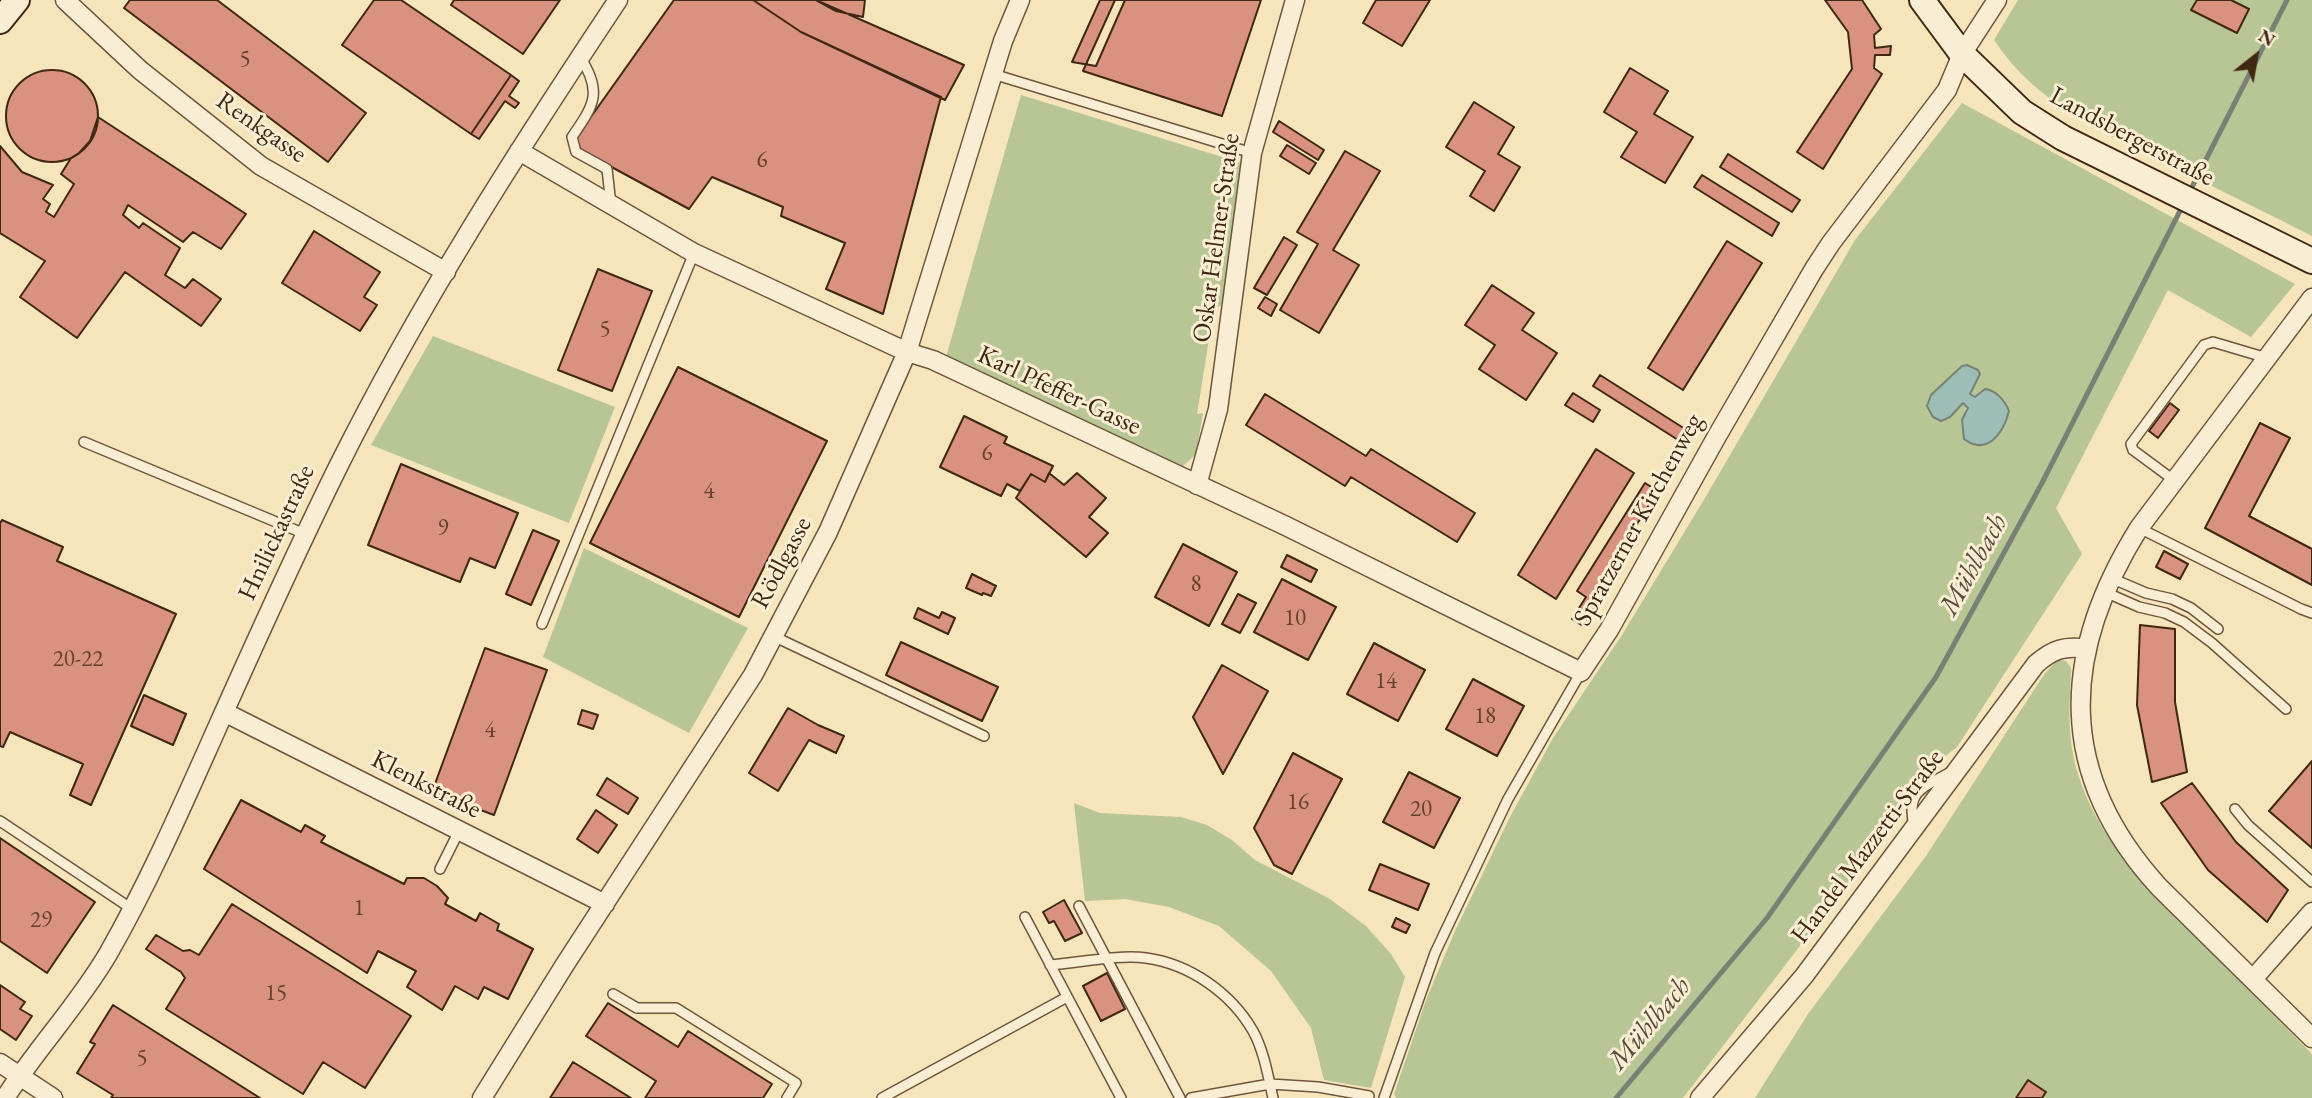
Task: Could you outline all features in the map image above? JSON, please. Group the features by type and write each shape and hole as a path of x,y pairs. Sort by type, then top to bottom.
{"street":[{"path":"0,22 17,0"},
{"name":"Renkgasse","path":"65,0 140,70 261,166 446,272"},
{"name":"Hnilickastraße","path":"5,1098 75,1005 132,909 172,830 305,534 391,367 519,151 618,0"},
{"name":"Rödlgasse","path":"482,1098 753,676 828,531 907,352 993,74 1020,0"},
{"name":"Oskar Helmer-Straße","path":"1197,485 1218,409 1252,153 1295,0"},
{"name":"Landsbergerstraße","path":"1922,0 1962,54 2022,112 2063,138 2312,261"},
{"name":"Spratzerner Kirchenweg","path":"1581,672 1609,630 1701,463 1814,269 1947,90 1962,54 1997,0"},
{"name":"Karl Pfeffer-Gasse","path":"519,151 694,253 907,352 933,360 1286,526 1581,672"},
{"path":"2312,298 2139,528 2108,585 2086,649 2081,693 2082,724 2094,784 2106,813 2138,865 2312,1038"},
{"name":"Handel Mazzetti-Straße","path":"1700,1098 1804,976 2036,664 2047,654 2060,648 2086,649"},
{"name":"Klenkstraße","path":"224,712 605,904"},
{"path":"2253,979 2312,912"},
{"path":"0,1063 53,1098"}],"lane":[{"path":"580,57 589,71 594,88 593,106 572,137 576,152 607,169 611,206"},
{"path":"993,74 1252,153"},
{"path":"542,624 694,253"},
{"path":"2175,481 2133,450 2132,444 2204,345 2213,342 2267,358"},
{"path":"84,442 305,534"},
{"path":"2139,528 2301,609 2312,612"},
{"path":"2108,585 2172,599 2191,608 2218,629"},
{"path":"2108,585 2139,607 2165,613 2184,622 2212,643 2286,709"},
{"path":"773,636 984,736"},
{"name":"Spratzerner Kirchenweg","path":"1384,1098 1435,953 1508,799 1581,672"},
{"path":"2235,809 2248,825 2312,882"},
{"path":"0,821 132,909"},
{"path":"440,869 459,831"},
{"path":"1079,906 1180,1098"},
{"path":"1025,917 1121,1098"},
{"path":"1050,965 1144,957 1175,964 1208,982 1230,1001 1253,1032 1273,1098"},
{"path":"613,994 637,1008 676,1008 796,1083 787,1098"},
{"path":"882,1098 1067,997"},
{"path":"1191,1098 1270,1084 1318,1087 1369,1096"}],"green space":[{"path":"2018,0 2312,0 2312,236 2101,131 2053,101 2011,63 1994,40"},
{"path":"1021,95 1245,164 1221,306 1214,308 1197,414 1203,413 1196,454 1182,467 946,357"},
{"path":"1962,103 2295,284 2251,337 2168,290 2056,508 2082,554 1957,747 1902,790 1893,825 1683,1098 1396,1098 1394,1094 1426,1000 1455,931 1510,817 1553,738 1622,635 1705,498 1855,240","holes":["1976,383 1970,394 2009,411 2002,427 1964,415 1967,406 1963,402 1960,404"]},
{"path":"433,336 615,407 569,523 371,445"},
{"path":"584,548 748,628 689,733 543,657"},
{"path":"2058,660 2066,661 2071,668 2070,736 2083,788 2095,815 2111,841 2149,889 2310,1052 2312,1098 1755,1098 1808,1014 1926,856 2045,673"},
{"path":"1074,803 1100,813 1181,817 1207,825 1232,840 1255,860 1330,899 1366,926 1391,954 1405,977 1371,1088 1324,1080 1311,1028 1271,971 1219,926 1169,907 1125,899 1085,901"}],"water":[{"path":"1967,365 1978,370 1980,374 1970,394 1975,397 1985,389 1993,391 2003,400 2009,411 2003,427 1987,444 1972,444 1964,439 1962,420 1968,408 1963,403 1950,417 1941,421 1933,417 1927,406 1931,395 1962,366"}],"building":[{"path":"130,0 217,0 366,113 328,162 124,8"},
{"path":"374,0 401,0 511,75 471,134 342,45"},
{"path":"454,0 560,0 523,54 451,5"},
{"path":"674,0 753,0 801,32 941,97 883,314 826,289 845,243 781,216 783,207 712,177 689,209 571,145"},
{"path":"753,0 816,0 964,65 945,100 801,32"},
{"path":"816,0 865,0 863,17 836,11"},
{"path":"1100,0 1125,0 1096,66 1072,62"},
{"path":"1115,0 1261,0 1222,116 1083,71"},
{"path":"1376,0 1430,0 1402,46 1363,23"},
{"path":"1825,0 1862,0 1881,29 1874,35 1875,48 1891,46 1890,55 1875,55 1874,68 1882,74 1823,169 1797,152 1852,69 1848,32"},
{"path":"2197,0 2231,0 2249,9 2237,33 2191,10"},
{"path":"1630,68 1668,91 1654,114 1693,137 1665,183 1621,157 1637,132 1604,112"},
{"path":"52,70 69,74 84,84 94,99 98,116 94,133 84,148 69,158 52,162 35,158 20,148 10,133 6,116 10,99 20,84 35,74"},
{"path":"511,75 519,81 509,96 519,103 515,108 505,101 479,139 471,134"},
{"path":"1474,102 1514,127 1498,154 1520,167 1494,211 1470,196 1485,171 1446,147"},
{"path":"98,117 246,214 221,249 193,232 183,242 128,205 123,215 139,228 143,223 180,248 165,275 185,288 193,279 221,299 201,326 125,272 77,338 20,297 45,261 0,233 0,146 22,172 53,185 43,199 50,204 46,212 54,217 74,184 61,174 71,158 90,141"},
{"path":"1279,121 1324,150 1318,160 1273,132"},
{"path":"1287,145 1316,163 1309,174 1280,156"},
{"path":"1345,151 1380,171 1333,250 1359,265 1319,333 1280,310 1318,244 1297,232"},
{"path":"1728,154 1800,200 1792,212 1720,167"},
{"path":"1702,175 1779,223 1772,236 1694,187"},
{"path":"314,231 380,272 364,297 377,305 360,331 282,283"},
{"path":"1284,237 1297,245 1267,295 1254,288"},
{"path":"1727,241 1762,263 1683,390 1648,368"},
{"path":"598,269 652,291 612,391 558,370"},
{"path":"1492,285 1534,313 1522,330 1557,353 1526,400 1479,369 1495,345 1465,325"},
{"path":"1265,297 1277,304 1271,316 1258,308"},
{"path":"678,367 827,441 739,617 590,543"},
{"path":"1600,375 1693,434 1686,445 1593,386"},
{"path":"1573,393 1600,410 1593,422 1565,405"},
{"path":"1265,394 1366,456 1371,449 1475,513 1457,542 1351,477 1345,486 1246,425"},
{"path":"2170,403 2179,410 2158,438 2149,431"},
{"path":"964,416 1007,437 1004,443 1053,466 1045,482 1031,474 1020,491 1007,484 1001,496 940,467"},
{"path":"2260,423 2290,438 2249,516 2312,549 2312,585 2205,528"},
{"path":"1596,449 1634,473 1556,599 1518,575"},
{"path":"401,464 518,513 495,568 470,558 460,582 368,545"},
{"path":"1049,473 1064,485 1077,473 1106,498 1089,517 1108,533 1086,557 1016,498 1031,474 1045,482"},
{"path":"1645,483 1658,491 1590,598 1597,603 1583,626 1572,619 1586,597 1577,591"},
{"path":"2,520 63,547 57,561 176,614 91,805 70,795 83,764 10,732 3,747 0,746"},
{"path":"533,530 559,541 531,605 506,594"},
{"path":"1183,544 1237,572 1209,626 1155,597"},
{"path":"2164,551 2188,564 2180,579 2156,567"},
{"path":"1287,555 1317,570 1311,582 1281,567"},
{"path":"972,574 996,586 991,596 966,588"},
{"path":"1282,579 1336,607 1308,660 1254,632"},
{"path":"1238,594 1256,603 1240,633 1222,624"},
{"path":"918,608 939,618 942,612 955,618 948,634 914,618"},
{"path":"2140,625 2175,629 2175,702 2187,772 2152,782 2137,705"},
{"path":"901,642 998,687 982,721 886,675"},
{"path":"1374,643 1425,670 1398,721 1347,694"},
{"path":"485,648 547,670 494,815 432,792"},
{"path":"1222,665 1268,691 1223,774 1193,717"},
{"path":"1473,679 1524,706 1497,756 1446,729"},
{"path":"144,695 186,714 173,745 131,726"},
{"path":"788,708 844,736 836,753 809,740 778,791 749,773"},
{"path":"582,710 598,715 593,729 578,724"},
{"path":"1293,753 1342,779 1292,874 1274,865 1254,828"},
{"path":"2312,761 2312,848 2269,811"},
{"path":"1409,772 1460,798 1434,848 1383,822"},
{"path":"607,778 638,798 628,814 597,795"},
{"path":"2192,783 2236,842 2288,890 2267,922 2208,870 2161,803"},
{"path":"241,800 301,832 305,825 325,836 321,842 404,884 407,878 424,878 437,886 448,898 445,904 476,921 480,913 499,924 497,930 533,949 508,999 484,987 478,999 455,986 442,1010 407,987 416,971 378,951 367,973 204,869"},
{"path":"596,810 617,825 598,853 577,839"},
{"path":"0,838 95,902 47,973 0,941"},
{"path":"1380,864 1429,884 1418,910 1369,890"},
{"path":"1064,900 1082,933 1065,941 1054,921 1049,923 1043,912"},
{"path":"232,904 411,1016 365,1088 323,1062 303,1094 166,1009 185,978 181,972 146,949 156,935 183,951 190,950 199,955"},
{"path":"1396,918 1410,925 1406,933 1392,927"},
{"path":"1107,973 1125,1009 1101,1021 1083,986"},
{"path":"0,985 25,1002 20,1009 32,1016 16,1040 0,1029"},
{"path":"608,1003 678,1047 688,1031 772,1084 763,1098 645,1098 656,1081 586,1036"},
{"path":"113,1005 260,1098 111,1098 113,1095 77,1073 95,1044 90,1042"},
{"path":"573,1062 631,1098 550,1098"},
{"path":"2028,1080 2046,1092 2042,1098 2016,1098"}],"waterway":[{"name":"Mühlbach","path":"2190,191 2287,0"},
{"name":"Mühlbach","path":"1616,1098 1767,918 1936,677 2042,483 2184,203"}]}
